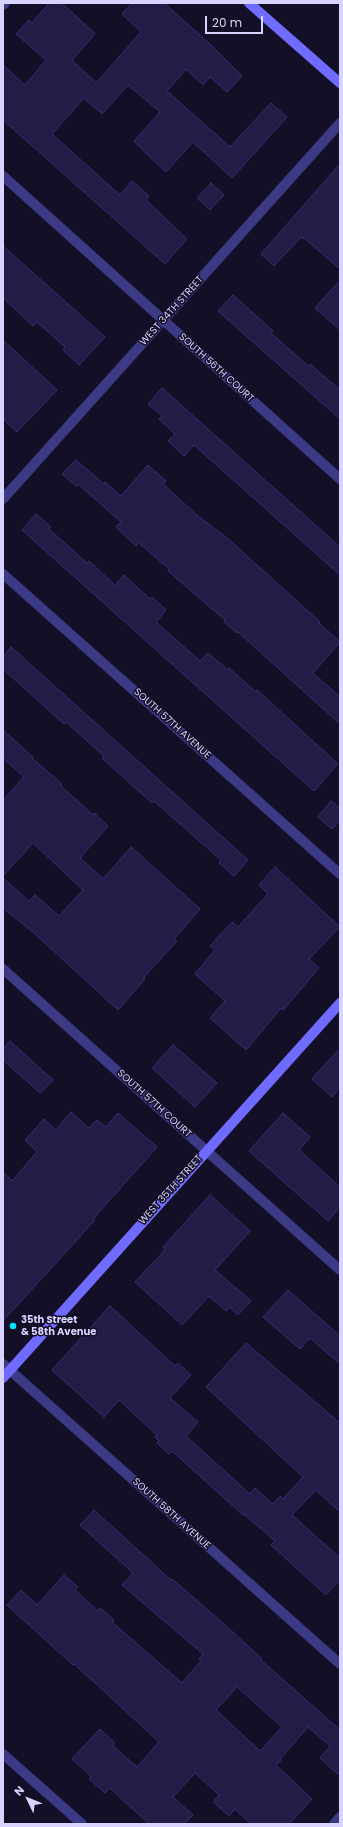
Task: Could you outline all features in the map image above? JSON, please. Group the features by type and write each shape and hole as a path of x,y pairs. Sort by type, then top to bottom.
{"street":[{"path":"249,3 340,83"},
{"name":"WEST 34TH STREET","path":"3,499 340,123"},
{"name":"SOUTH 56TH COURT","path":"3,176 340,479"},
{"name":"SOUTH 57TH AVENUE","path":"3,574 340,874"},
{"name":"SOUTH 57TH COURT","path":"3,969 340,1270"},
{"name":"WEST 35TH STREET","path":"3,1378 7,1367 207,1151 340,1002"},
{"name":"SOUTH 58TH AVENUE","path":"7,1367 340,1664"},
{"path":"3,1754 82,1824"},
{"path":"334,1824 340,1817"}],"building":[{"path":"49,3 62,3 95,34 72,60 96,83 141,32 122,14 132,3 164,3 209,43 242,76 227,92 210,77 203,85 186,69 167,91 230,147 271,103 287,117 232,178 193,142 166,172 134,141 160,112 128,85 102,114 84,98 52,134 120,195 132,181 149,196 146,200 187,239 165,264 3,120 3,65 25,85 46,60 16,34 29,20 32,23"},
{"path":"340,164 340,269 301,237 274,266 261,254"},
{"path":"211,183 224,195 210,210 197,198"},
{"path":"3,246 105,337 79,365 63,350 65,347 37,322 33,326 3,298"},
{"path":"340,280 340,330 315,308"},
{"path":"233,295 273,331 271,333 308,366 310,364 340,390 340,419 218,311"},
{"path":"3,340 57,390 17,432 3,419"},
{"path":"162,388 340,547 340,575 194,445 184,456 168,441 175,434 159,419 162,416 148,404"},
{"path":"76,460 104,484 105,482 121,496 148,465 166,481 163,484 198,516 226,537 340,642 313,673 340,697 340,724 238,632 237,633 224,622 225,620 168,571 169,569 139,543 136,546 116,527 121,522 78,484 76,486 62,474"},
{"path":"36,514 51,527 49,529 87,563 89,561 115,585 124,575 150,599 152,597 166,610 156,622 200,661 208,653 228,670 229,668 256,692 257,690 338,764 314,791 22,530"},
{"path":"11,647 248,860 234,876 219,863 221,860 154,801 152,803 102,758 104,756 66,722 64,724 3,669 3,657"},
{"path":"3,730 62,784 60,785 93,815 94,813 108,826 80,858 103,879 131,847 200,909 174,939 177,941 144,977 145,979 118,1010 34,933 3,908 3,878 29,901 35,895 59,916 83,890 33,843 3,876 3,800 24,777 3,758"},
{"path":"331,801 340,808 340,820 332,829 318,817"},
{"path":"275,867 340,927 309,959 319,968 283,1010 281,1008 246,1050 210,1018 225,1001 195,974 215,950 210,946 232,922 238,927 268,894 259,885"},
{"path":"10,1041 53,1080 40,1093 3,1060 3,1049"},
{"path":"173,1045 217,1083 195,1107 152,1068"},
{"path":"340,1048 340,1087 332,1097 312,1079"},
{"path":"71,1112 89,1128 97,1120 106,1127 118,1113 157,1147 93,1219 95,1220 3,1321 3,1172 12,1181 37,1152 25,1140 44,1119 56,1130"},
{"path":"283,1113 310,1137 299,1150 340,1187 340,1207 328,1221 249,1151"},
{"path":"210,1195 250,1231 215,1270 251,1301 238,1315 230,1307 226,1311 209,1296 182,1325 135,1282 165,1250 163,1247"},
{"path":"288,1290 340,1336 340,1364 310,1338 300,1349 263,1317"},
{"path":"110,1306 175,1366 178,1363 191,1375 170,1398 198,1422 186,1436 250,1494 255,1488 273,1504 280,1496 283,1499 303,1477 206,1387 246,1343 340,1423 340,1512 316,1490 292,1515 340,1558 340,1580 326,1595 271,1545 275,1541 244,1514 243,1515 172,1451 169,1454 157,1443 159,1441 155,1437 157,1435 119,1400 104,1417 52,1370"},
{"path":"94,1510 171,1580 172,1579 223,1623 262,1659 261,1660 340,1730 340,1776 320,1758 330,1746 308,1727 276,1765 312,1799 289,1824 251,1824 235,1809 229,1816 213,1802 219,1795 195,1773 173,1797 193,1815 184,1824 149,1824 110,1788 105,1793 89,1779 91,1776 72,1759 100,1729 115,1743 113,1746 137,1767 159,1742 7,1605 21,1590 37,1605 64,1575 78,1587 75,1590 98,1611 100,1608 114,1620 112,1622 182,1683 201,1661 199,1659 203,1654 122,1585 133,1573 80,1525","holes":["237,1687 282,1727 260,1751 216,1710"]}],"place":[{"name":"35th Street & 58th Avenue","path":"13,1326"}]}
